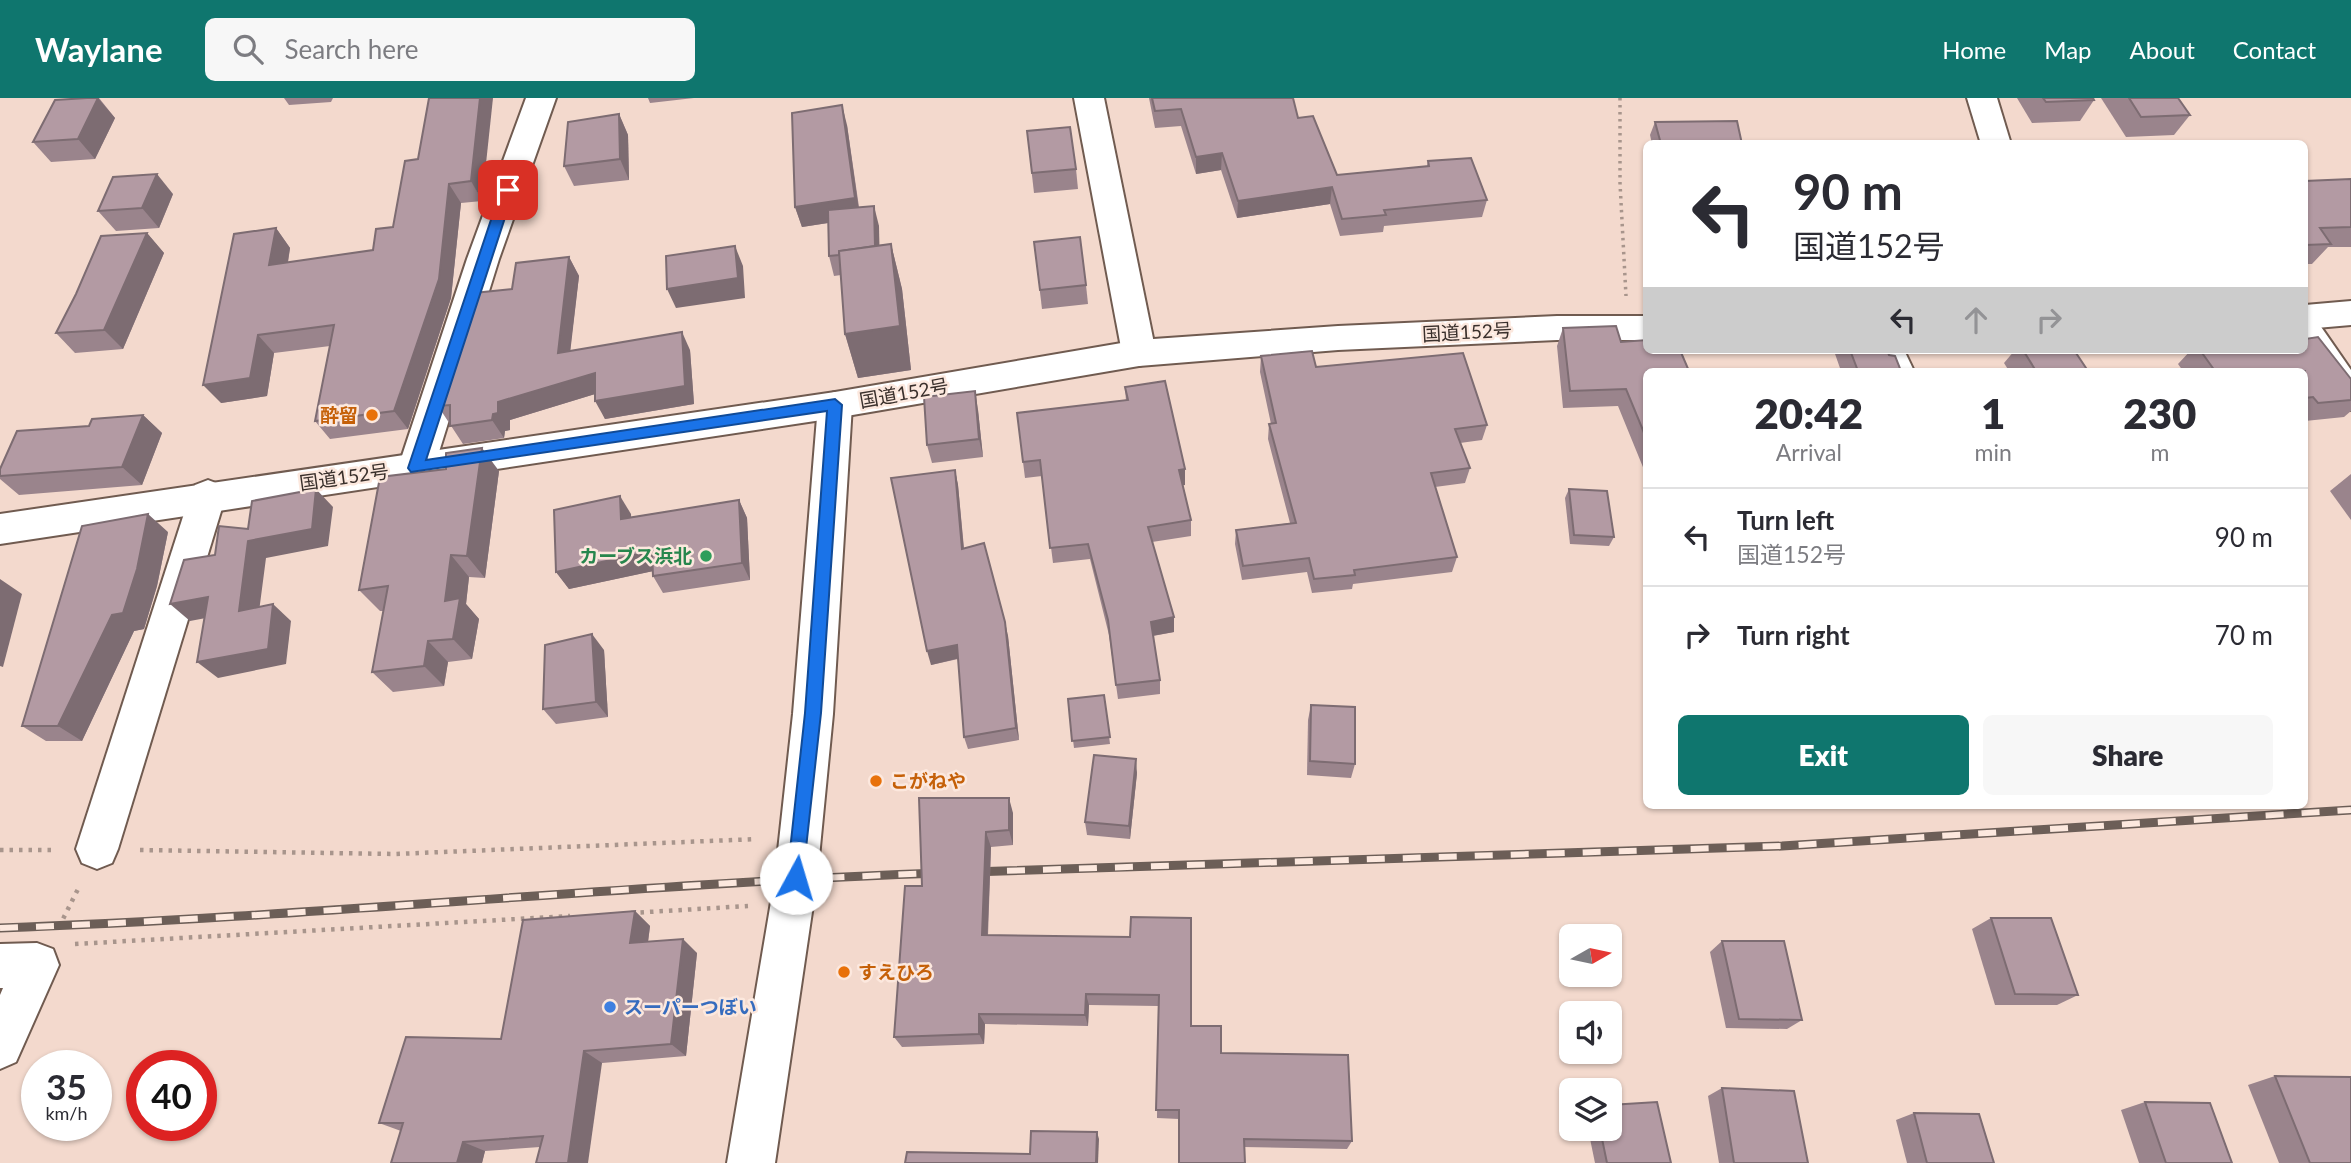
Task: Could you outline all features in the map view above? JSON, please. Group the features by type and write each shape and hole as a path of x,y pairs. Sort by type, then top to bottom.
{"main road":[{"path":"416,468 483,258 541,98"},
{"path":"1089,98 1139,353"},
{"path":"1982,98 1995,140"},
{"path":"2308,317 2351,313"},
{"name":"国道152号","path":"0,528 208,495 416,468 835,405 1139,353 1352,337 1637,328"},
{"path":"2308,334 2351,397"},
{"path":"751,1163 800,838 813,713 835,405"},
{"path":"97,849 208,495"},
{"path":"0,1046 28,959"}],"path":[{"path":"1620,98 1620,183 1637,328"},
{"path":"0,850 395,853 800,838"},
{"path":"28,959 97,849"},
{"path":"626,913 791,904"},
{"path":"28,959 585,915"}],"building":[{"path":"98,98 78,139 33,142 55,100"},
{"path":"429,98 480,98 471,181 449,184 439,279 394,411 315,421 334,325 258,335 250,378 203,385 234,234 276,228 269,265 373,250 376,229 393,227 405,161 418,159"},
{"path":"1152,98 1293,98 1298,118 1313,116 1337,175 1429,166 1428,161 1471,158 1487,200 1384,210 1386,215 1342,219 1332,187 1238,201 1222,153 1196,157 1181,109 1155,111"},
{"path":"2043,98 2093,98 2094,100 2046,102"},
{"path":"2129,98 2178,98 2190,115 2141,117"},
{"path":"842,105 855,198 795,207 792,113"},
{"path":"619,114 620,159 564,166 568,122"},
{"path":"1737,121 1741,140 1660,140 1655,122"},
{"path":"1070,127 1076,169 1032,173 1027,131"},
{"path":"157,174 142,208 98,211 113,177"},
{"path":"2351,179 2351,227 2320,228 2331,244 2308,245 2308,181"},
{"path":"874,206 875,246 839,251 839,255 829,256 828,210"},
{"path":"147,233 104,330 56,333 101,236"},
{"path":"1080,237 1086,285 1040,290 1034,242"},
{"path":"891,244 900,326 845,334 839,251"},
{"path":"735,246 738,278 667,289 666,256"},
{"path":"569,257 558,353 682,332 685,386 595,401 595,373 498,402 498,413 493,414 492,420 450,426 450,405 438,406 474,293 512,289 516,263"},
{"path":"1616,326 1621,342 1643,340 1643,354 1682,354 1688,368 1643,368 1643,430 1626,389 1570,391 1563,328"},
{"path":"2318,337 2351,379 2351,400 2318,403 2313,397 2308,398 2308,368 2213,368 2203,354 2308,354 2308,339"},
{"path":"1312,351 1316,367 1463,353 1487,425 1455,429 1470,468 1431,473 1457,557 1354,570 1355,575 1314,579 1309,558 1243,566 1236,530 1296,523 1269,424 1276,423 1261,356"},
{"path":"1852,354 1889,354 1895,356 1900,368 1857,368"},
{"path":"2025,354 2077,354 2086,368 2034,368"},
{"path":"1165,381 1185,469 1179,470 1191,520 1148,527 1174,617 1151,622 1160,680 1116,685 1108,620 1088,544 1050,548 1040,460 1023,462 1017,413 1128,400 1125,387"},
{"path":"975,391 979,439 927,445 924,397"},
{"path":"143,415 122,467 0,476 0,469 17,431 89,426 92,419"},
{"path":"482,448 467,556 451,555 445,601 460,598 453,639 428,641 424,666 372,672 388,586 359,590 380,477 446,469 446,453"},
{"path":"955,470 962,549 984,543 1005,622 1016,728 964,737 957,645 927,651 891,478"},
{"path":"316,489 312,529 248,541 239,611 273,604 268,649 197,662 208,597 170,604 184,560 215,555 219,526 248,529 252,501"},
{"path":"1569,489 1607,491 1614,537 1574,535"},
{"path":"620,496 621,519 739,500 742,563 653,576 652,551 556,572 554,510"},
{"path":"148,514 137,569 123,613 112,615 58,726 22,726 82,526"},
{"path":"592,634 596,702 543,709 545,645"},
{"path":"1104,695 1110,737 1072,741 1068,699"},
{"path":"1311,705 1355,707 1355,764 1310,761"},
{"path":"1094,755 1136,759 1129,826 1085,822"},
{"path":"919,798 1009,798 1009,830 986,832 982,935 1130,937 1131,917 1191,918 1191,1026 1221,1026 1221,1053 1348,1055 1352,1141 1244,1139 1245,1163 1179,1163 1179,1110 1156,1110 1159,995 1086,994 1085,1015 979,1014 979,1034 894,1037 905,886 922,886"},
{"path":"635,911 630,943 683,939 671,1044 584,1051 568,1163 536,1163 543,1136 463,1142 457,1163 391,1163 403,1123 379,1123 406,1037 501,1039 523,920"},
{"path":"1991,918 2051,918 2078,995 2015,994"},
{"path":"1722,941 1784,941 1802,1020 1739,1019"},
{"path":"2275,1076 2351,1077 2351,1163 2310,1163"},
{"path":"1722,1088 1794,1091 1808,1163 1734,1163"},
{"path":"1657,1102 1671,1163 1607,1163 1602,1141 1622,1141 1622,1104"},
{"path":"2145,1102 2210,1103 2232,1163 2166,1163"},
{"path":"1914,1113 1979,1114 1994,1163 1927,1163"},
{"path":"1031,1131 1097,1132 1096,1163 905,1163 907,1152 1030,1154"}],"railway":[{"path":"971,872 1782,846 2351,810"},
{"path":"0,928 940,873"}],"place":[{"name":"酔留","path":"372,415"},
{"name":"カーブス浜北","path":"706,556"},
{"name":"こがねや","path":"876,781"},
{"name":"すえひろ","path":"844,972"},
{"name":"スーパーつぼい","path":"610,1007"}],"route":[{"path":"508,190 483,258 416,468 835,405 813,713 796,878"}]}
